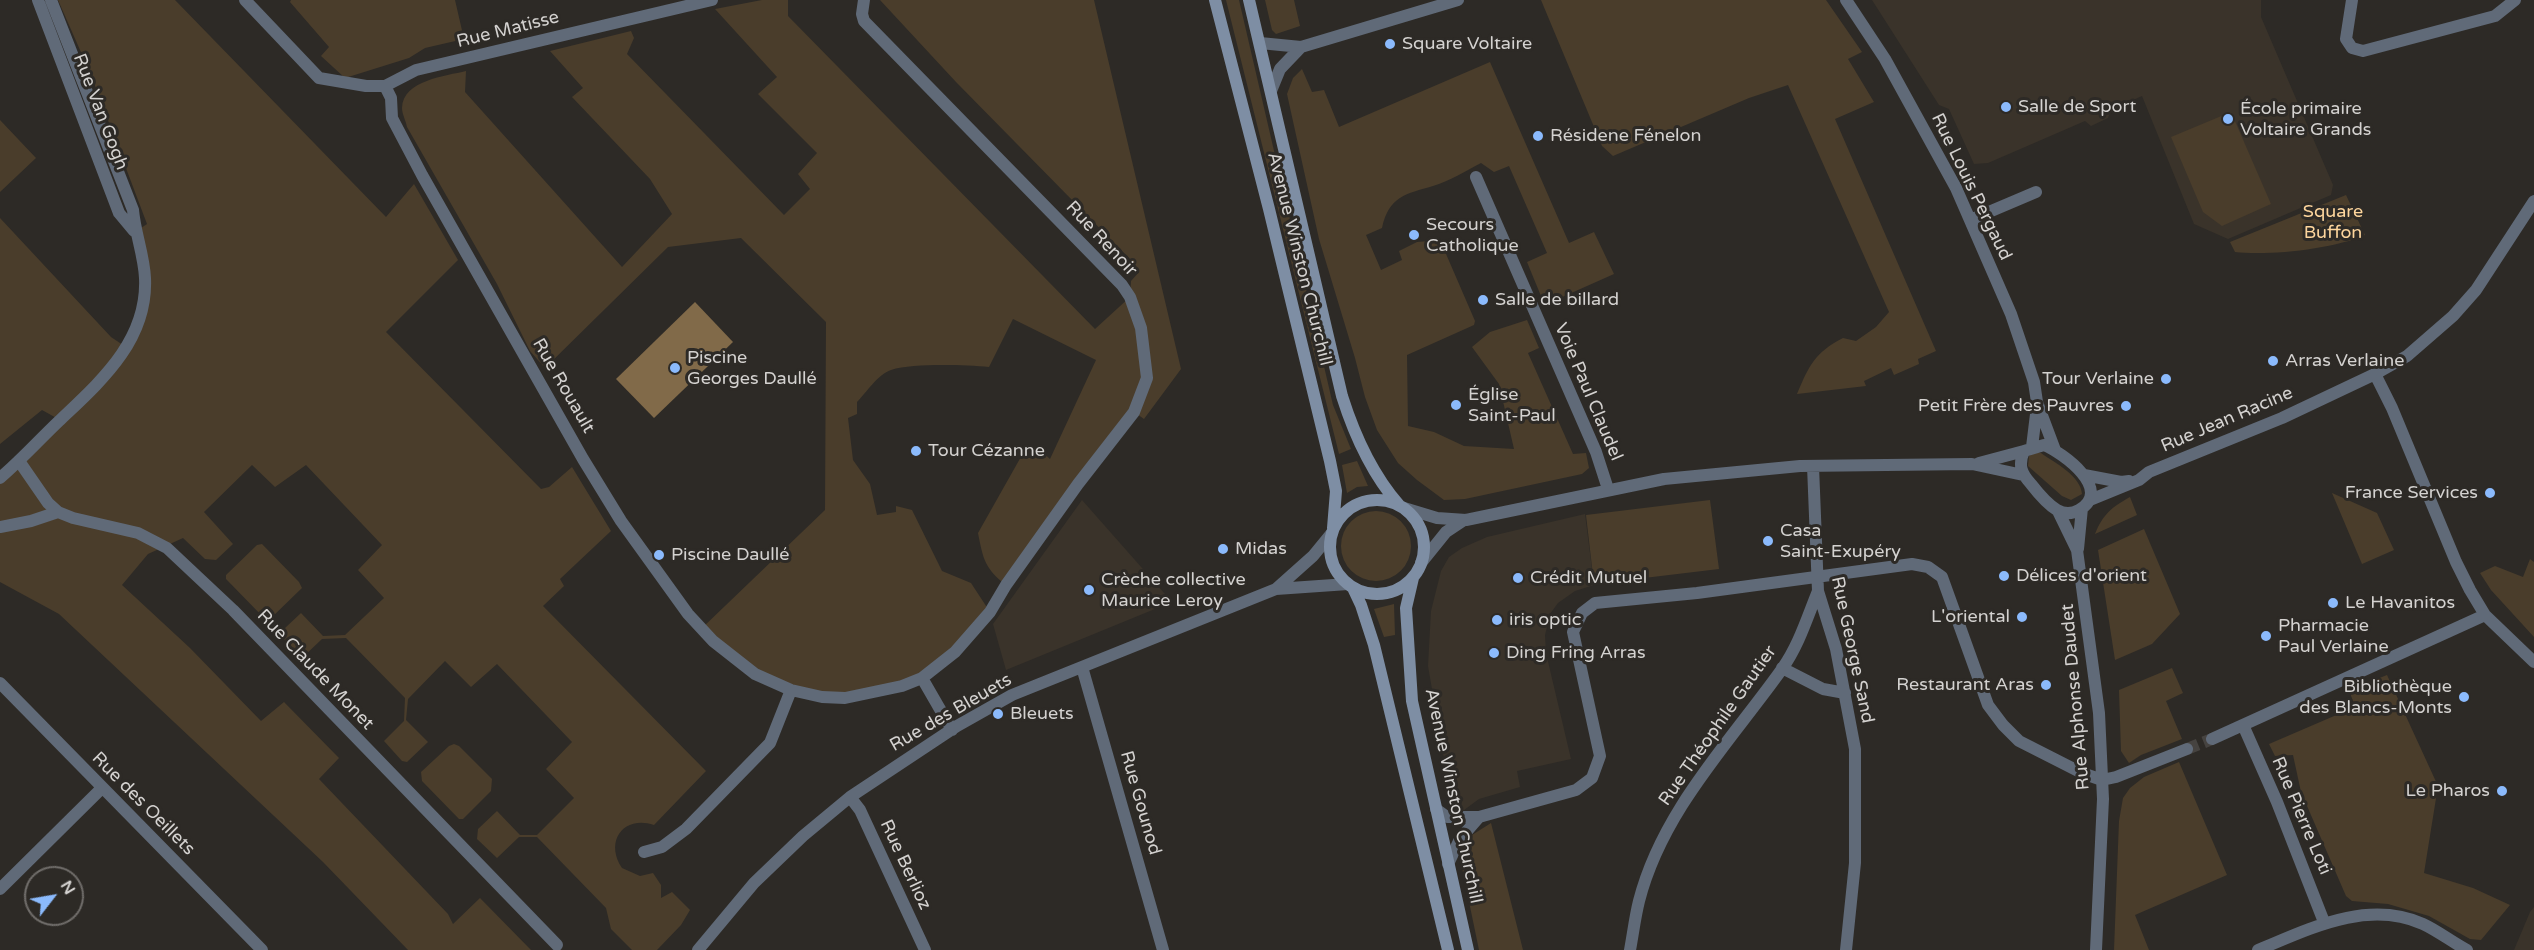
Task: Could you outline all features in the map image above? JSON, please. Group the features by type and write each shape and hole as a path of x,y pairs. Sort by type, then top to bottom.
{"main road":[{"name":"Avenue Winston Churchill","path":"1215,0 1267,200 1330,461 1336,491 1332,531"},
{"name":"Avenue Winston Churchill","path":"1249,0 1342,396 1358,438 1383,484 1401,506"},
{"path":"1350,586 1370,594 1383,594 1400,589 1413,578 1424,552 1423,535 1416,520 1401,506 1383,500 1359,503 1344,513 1332,531 1331,559 1335,570 1350,586 1366,618 1448,950"},
{"name":"Avenue Winston Churchill","path":"1413,578 1406,608 1411,688 1468,950"}],"street":[{"name":"Rue Van Gogh","path":"38,0 119,213 135,232"},
{"name":"Rue Van Gogh","path":"0,478 114,368 131,340 141,313 145,279 132,210 51,0"},
{"path":"245,0 319,78 366,86 386,86"},
{"name":"Rue Matisse","path":"386,86 416,70 712,0"},
{"name":"Rue Renoir","path":"864,0 862,14 864,21 1122,285 1130,297 1141,328 1148,378 1134,412 1057,514 1006,585 990,612 955,652 922,678"},
{"path":"1260,43 1301,47 1458,0"},
{"name":"Rue Louis Pergaud","path":"1846,0 1885,59 1935,148 1970,220 2011,314 2034,382 2037,402 2055,450"},
{"path":"2352,0 2346,39 2352,48 2363,51 2496,16 2515,0"},
{"path":"1271,91 1280,69 1301,47"},
{"name":"Rue Rouault","path":"386,86 391,98 392,118 422,175 583,459 621,521 682,606 713,641 754,674 791,690 822,697 845,698 902,686 922,678"},
{"name":"Voie Paul Claudel","path":"1476,177 1596,452 1608,489"},
{"path":"1970,220 2036,192"},
{"name":"Rue Jean Racine","path":"2086,504 2139,480 2149,472 2282,418 2375,374 2407,356 2453,316 2476,290 2534,201"},
{"path":"2375,374 2392,408 2456,562 2485,615 2534,662"},
{"name":"Rue Louis Pergaud","path":"2028,449 2037,402"},
{"path":"1972,464 2028,449 2044,445 2055,450 2084,475 2089,485 2086,504 2069,513 2058,511 2038,493 2023,475 2020,466 2028,449"},
{"path":"0,527 31,521 58,512 48,503 19,461"},
{"path":"1401,506 1437,518 1466,520 1665,479 1862,463 1972,464 2023,475"},
{"name":"Rue George Sand","path":"1813,466 1817,585 1830,627 1855,749 1855,863 1846,950"},
{"name":"Rue Jean Racine","path":"2084,475 2121,482 2139,480"},
{"name":"Rue Alphonse Daudet","path":"2086,504 2078,550 2096,683 2102,780 2096,950"},
{"name":"Rue Alphonse Daudet","path":"2058,511 2078,550"},
{"name":"Rue Claude Monet","path":"58,512 73,518 138,532 167,548 233,610 557,945"},
{"path":"1421,563 1446,532 1466,520"},
{"name":"Rue des Bleuets","path":"1276,589 1313,556 1332,531"},
{"path":"1436,809 1447,817 1479,817 1576,790 1596,772 1600,756 1599,748 1573,632 1582,613 1595,603 1817,585 1912,564 1928,567 1942,577 1988,705 2019,741 2082,773 2102,780 2116,777 2187,749"},
{"name":"Rue Théophile Gautier","path":"1630,950 1639,899 1664,840 1689,794 1782,668 1803,632 1817,585"},
{"name":"Rue des Bleuets","path":"698,950 754,883 803,836 850,797 952,729 1012,695 1276,589 1350,586"},
{"path":"2212,739 2485,615"},
{"name":"Rue Gounod","path":"1082,667 1163,950"},
{"path":"1782,668 1823,689 1845,693"},
{"path":"922,678 952,729"},
{"name":"Rue des Oeillets","path":"0,682 262,950"},
{"path":"644,852 662,847 686,829 770,743 791,690"},
{"name":"Rue Pierre Loti","path":"2243,725 2277,802 2324,922"},
{"path":"0,889 102,788"},
{"name":"Rue Berlioz","path":"850,797 860,810 925,950"},
{"path":"1448,864 1460,839 1479,817"},
{"path":"2258,950 2324,922 2346,917 2378,915 2399,917 2422,924 2467,950"}],"shaded area":[{"name":"École primaire Voltaire Grands","path":"1872,0 2261,0 2261,17 2333,185 2331,195 2228,239 2194,224 2142,96 2111,110 2108,118 2091,126 2085,121 1988,163 1974,164 1949,109 1939,105"},
{"path":"695,302 733,342 654,418 616,379"},
{"name":"Crèche collective Maurice Leroy","path":"1082,500 1172,602 1006,670 993,624"},
{"path":"1585,514 1594,585 1575,591 1558,603 1550,614 1545,635 1546,653 1571,759 1517,771 1520,787 1479,799 1460,813 1455,811 1428,666 1431,611 1441,571 1449,557 1462,548 1487,537"},
{"path":"2534,907 2534,950 2514,950 2530,912"}],"green space":[{"path":"58,0 175,0 386,217 414,184 458,260 386,332 541,489 549,487 572,467 611,531 560,579 564,586 543,606 706,771 654,825 643,823 626,827 616,840 617,858 622,868 640,876 653,873 661,885 661,898 672,892 690,910 681,925 657,950 632,950 611,929 606,908 537,837 519,837 497,858 477,839 478,829 497,811 520,835 537,835 574,798 546,769 572,742 497,664 471,687 445,661 408,699 406,720 428,742 407,762 402,761 384,741 404,721 405,698 346,638 322,639 302,658 284,639 285,628 301,613 323,636 345,635 384,598 358,570 382,545 306,465 275,487 252,465 204,512 233,544 216,560 205,559 183,538 148,554 122,585 190,648 261,721 284,702 339,758 319,779 448,914 453,924 480,898 531,950 408,950 323,862 59,614 0,582 0,478 60,420 42,410 0,444 0,218 111,337 126,347 145,279 135,232 147,224 91,75"},
{"path":"291,0 455,0 464,39 425,48 409,58 345,78 321,56 329,47 290,2"},
{"path":"762,0 788,0 788,16 1095,329 1130,297 1131,281 1139,272 1133,262 956,82 880,0 1094,0 1181,369 1144,419 1134,412 1006,585 993,574 986,563 978,533 1022,455 1039,449 1050,459 1096,360 1013,319 989,367 912,366 886,372 877,380 857,402 857,414 848,418 853,460 870,484 877,515 896,512 896,506 912,510 942,571 971,583 990,612 922,678 845,698 776,685 701,629 825,510 826,322 741,238 668,247 545,368 530,351 497,284 407,127 402,110 404,99 417,85 466,71 465,92 622,267 672,214 650,179 572,97 583,88 550,51 631,31 634,38 627,54 784,215 810,189 798,174 817,153 758,94 777,77 715,9"},
{"path":"1226,0 1239,0 1333,405 1351,449 1339,454"},
{"path":"1265,0 1294,0 1300,26 1276,34 1272,30"},
{"path":"1541,0 1826,0 1862,52 1848,59 1874,102 1835,119 1936,351 1918,359 1919,364 1894,375 1891,368 1864,381 1866,386 1797,394 1809,368 1825,349 1843,338 1856,341 1876,327 1889,312 1788,85 1749,98 1613,156 1602,146"},
{"path":"1490,62 1569,243 1594,232 1614,274 1551,302 1543,301 1527,262 1547,253 1509,166 1494,172 1481,163 1445,181 1407,194 1389,209 1382,228 1366,235 1381,270 1402,260 1399,251 1417,242 1440,240 1475,321 1474,325 1407,355 1408,426 1434,432 1464,446 1514,449 1499,384 1472,347 1490,332 1527,320 1539,348 1528,353 1573,454 1586,453 1589,468 1582,474 1465,499 1444,500 1398,463 1377,430 1365,397 1319,239 1287,94 1293,78 1302,69 1312,92 1324,90 1339,127"},
{"path":"2231,112 2271,204 2222,226 2203,212 2171,137"},
{"path":"0,120 36,158 0,192"},
{"name":"Square Buffon","path":"2346,195 2365,235 2319,248 2265,253 2235,252 2230,242"},
{"path":"2035,452 2041,453 2072,476 2081,487 2082,494 2071,500 2062,496 2028,466 2029,456"},
{"path":"1357,461 1368,486 1357,487 1347,493 1342,465"},
{"path":"2332,493 2377,513 2394,550 2362,564"},
{"path":"2130,497 2137,515 2095,534 2101,521 2109,512"},
{"path":"1710,500 1719,569 1594,584 1586,515"},
{"path":"1369,511 1383,511 1396,516 1406,526 1411,546 1406,566 1396,576 1383,581 1369,581 1356,576 1346,566 1341,553 1341,539 1346,526 1356,516"},
{"path":"2144,529 2180,614 2152,644 2115,660 2098,550"},
{"path":"262,544 299,582 302,588 270,619 265,619 226,579 226,575 257,545"},
{"path":"2530,559 2534,562 2534,637 2491,590 2480,573 2495,566 2523,577"},
{"path":"1394,604 1395,635 1384,637 1374,609"},
{"path":"2172,668 2183,693 2166,701 2182,739 2141,755 2129,763 2121,751 2119,690"},
{"path":"2387,675 2438,786 2424,873 2473,888 2510,905 2481,940 2470,939 2429,916 2388,904 2352,901 2346,896 2301,792 2293,755 2275,756 2269,744 2355,707 2349,690"},
{"path":"454,744 459,746 492,779 491,791 463,819 459,819 422,781 421,772"},
{"path":"2179,762 2227,875 2135,915 2149,950 2114,950 2119,821 2123,798 2130,788 2144,777"},
{"path":"1491,823 1523,950 1479,950 1461,863 1472,835"}],"tunnel":[{"path":"2187,749 2212,739"}],"place":[{"name":"Square Voltaire","path":"1390,44"},
{"name":"Salle de Sport","path":"2006,107"},
{"name":"École primaire Voltaire Grands","path":"2228,119"},
{"name":"Résidene Fénelon","path":"1538,136"},
{"name":"Secours Catholique","path":"1414,235"},
{"name":"Salle de billard","path":"1483,300"},
{"name":"Arras Verlaine","path":"2273,361"},
{"name":"Piscine Georges Daullé","path":"675,368"},
{"name":"Tour Verlaine","path":"2166,379"},
{"name":"Église Saint-Paul","path":"1456,405"},
{"name":"Petit Frère des Pauvres","path":"2126,406"},
{"name":"Tour Cézanne","path":"916,451"},
{"name":"France Services","path":"2490,493"},
{"name":"Casa Saint-Exupéry","path":"1768,541"},
{"name":"Midas","path":"1223,549"},
{"name":"Piscine Daullé","path":"659,555"},
{"name":"Délices d'orient","path":"2004,576"},
{"name":"Crédit Mutuel","path":"1518,578"},
{"name":"Crèche collective Maurice Leroy","path":"1089,590"},
{"name":"Le Havanitos","path":"2333,603"},
{"name":"L'oriental","path":"2022,617"},
{"name":"iris optic","path":"1497,620"},
{"name":"Pharmacie Paul Verlaine","path":"2266,636"},
{"name":"Ding Fring Arras","path":"1494,653"},
{"name":"Restaurant Aras","path":"2046,685"},
{"name":"Bibliothèque des Blancs-Monts","path":"2464,697"},
{"name":"Bleuets","path":"998,714"},
{"name":"Le Pharos","path":"2502,791"}]}
